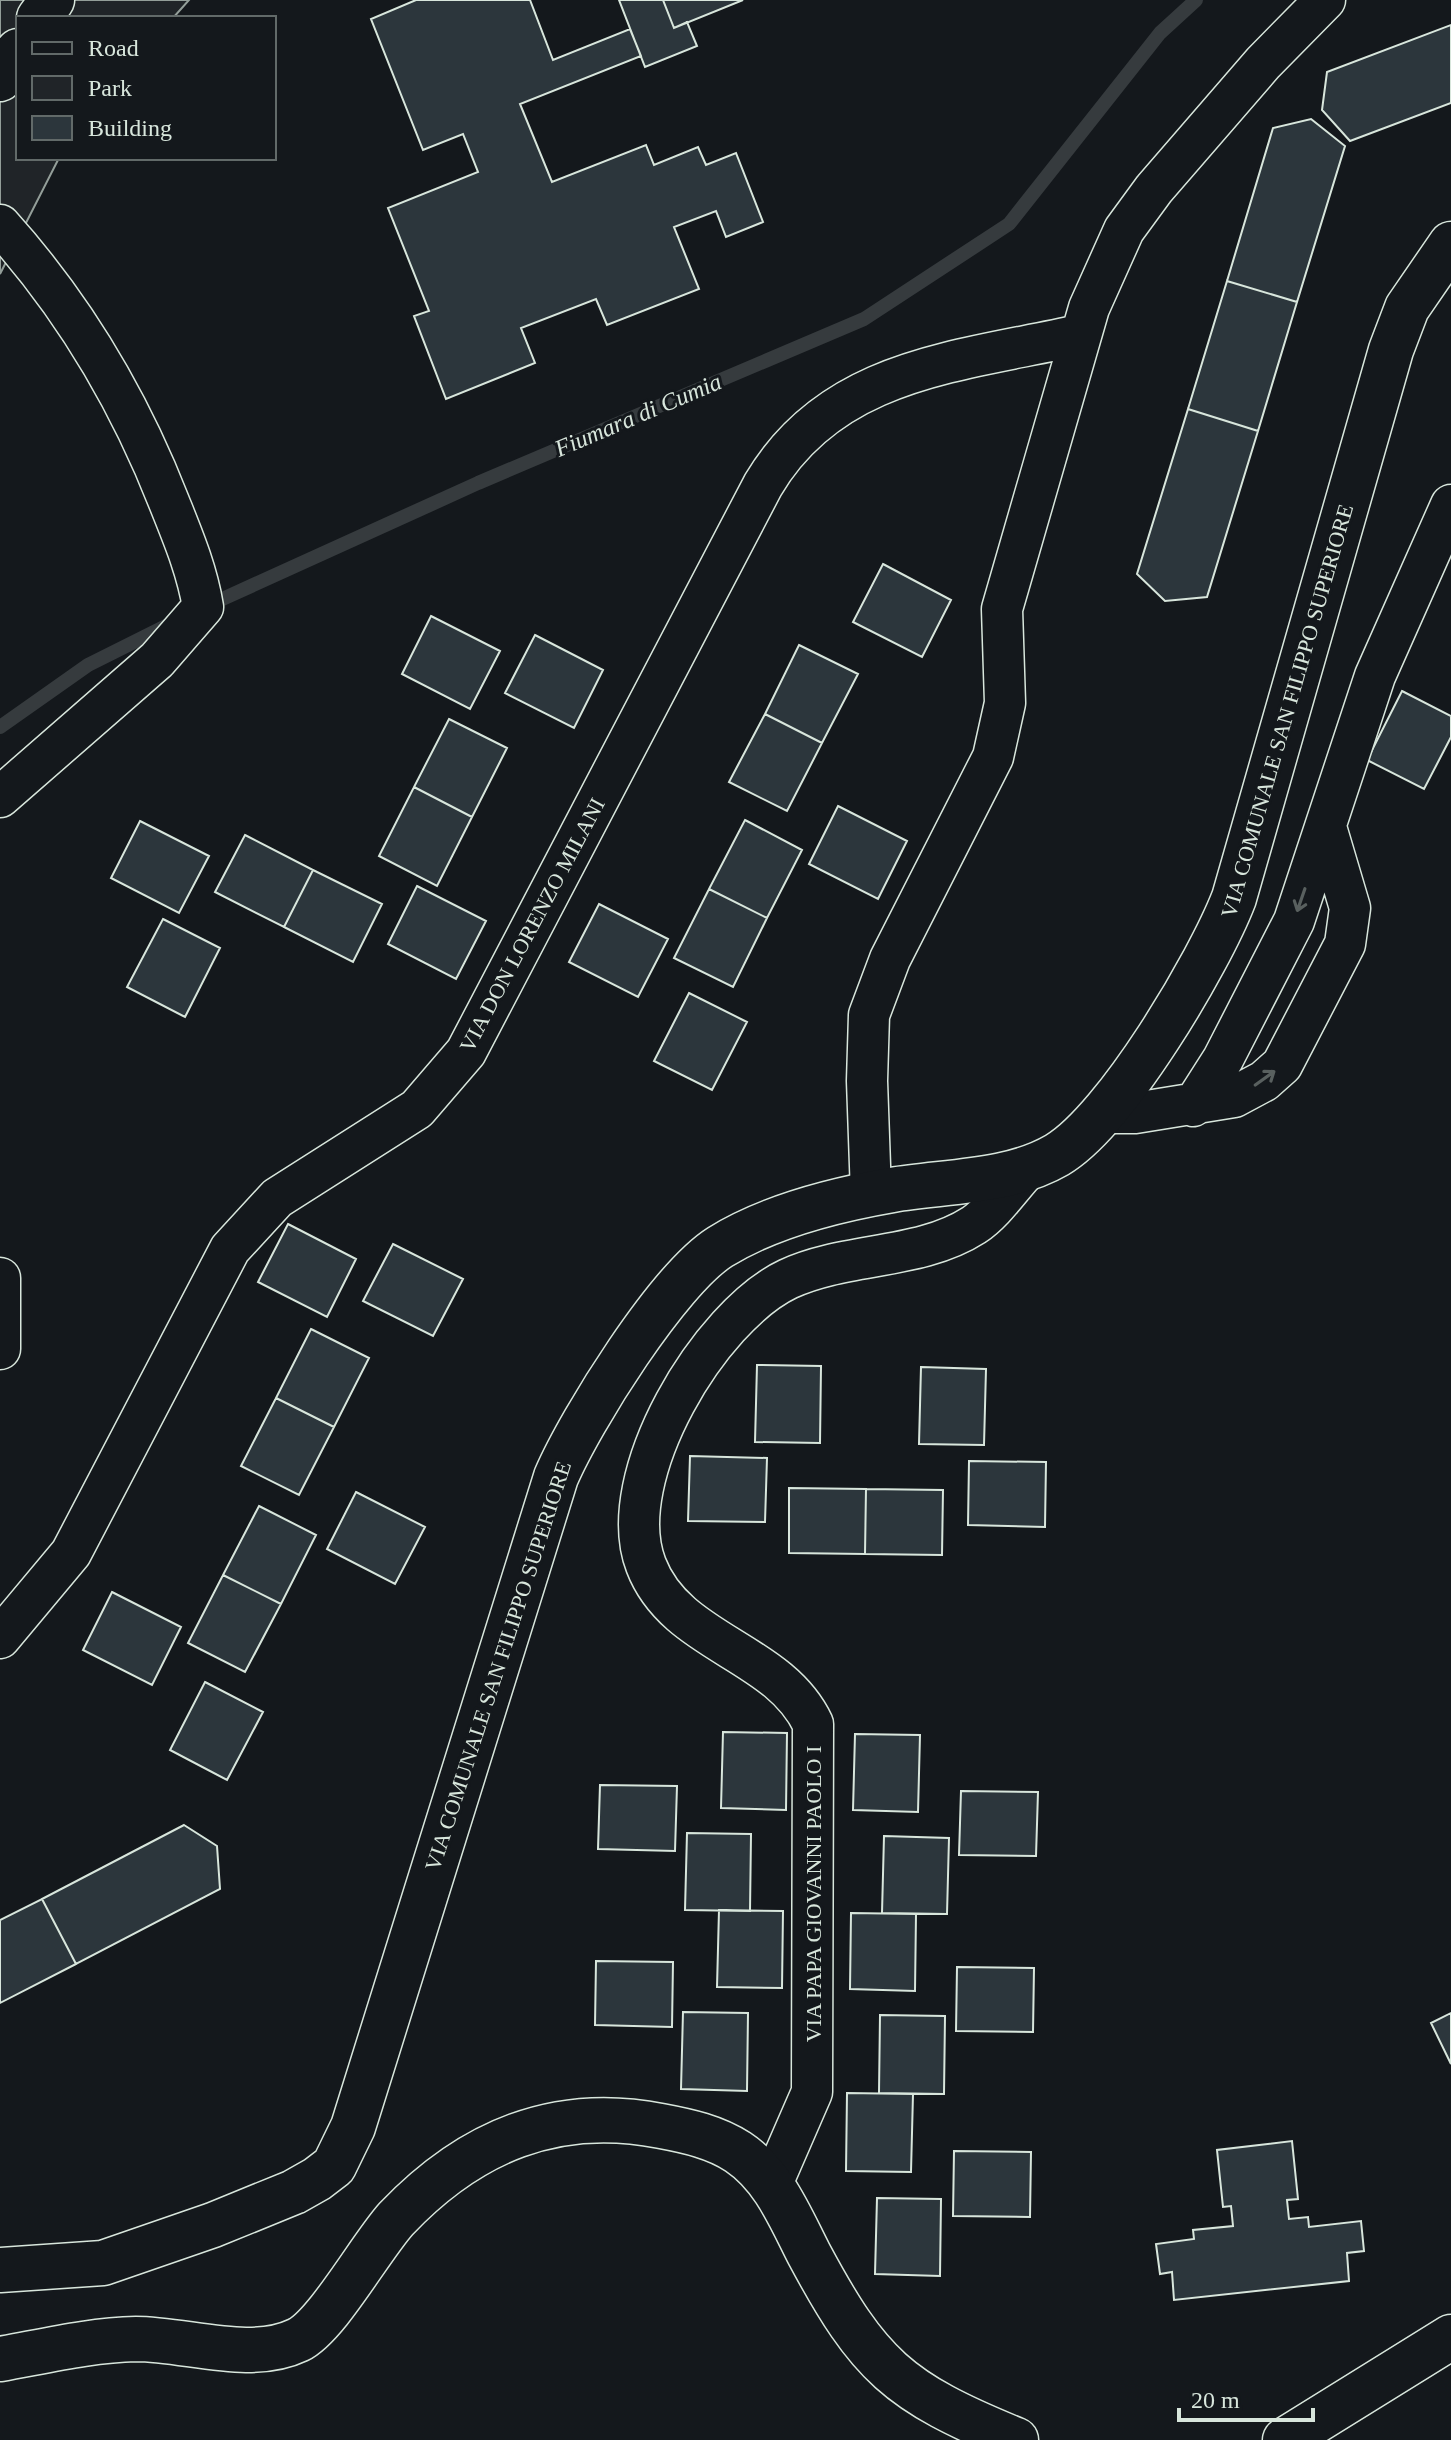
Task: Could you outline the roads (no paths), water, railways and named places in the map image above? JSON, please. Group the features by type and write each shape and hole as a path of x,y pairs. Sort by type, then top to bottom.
{"main road":[{"path":"0,79 16,54"},
{"name":"VIA COMUNALE SAN FILIPPO SUPERIORE","path":"0,2270 103,2263 148,2250 294,2192 334,2166 353,2127 542,1516 570,1445 587,1414 693,1268 746,1233 817,1207 871,1194 1028,1168 1058,1154 1105,1113 1203,968 1221,934 1248,852 1391,350 1407,308 1451,244"},
{"path":"0,2359 103,2341 164,2340 248,2349 275,2348 299,2340 317,2327 373,2248 426,2192 489,2148 545,2125 599,2118 688,2131 738,2152 772,2184 835,2301 872,2354 920,2396 953,2414 1016,2440"},
{"path":"1285,2440 1451,2337"}],"street":[{"path":"871,1194 867,1081 869,1015 890,959 993,757 1005,703 1002,609 1079,335 1124,230 1263,63 1325,0"},
{"path":"0,225 82,330 113,380 144,441 177,523 197,574 203,607 157,660 0,797"},
{"name":"VIA DON LORENZO MILANI","path":"0,1638 71,1553 209,1284 244,1230 277,1198 417,1109 466,1052 763,485 797,436 850,397 880,384 943,365 1079,335"},
{"path":"1193,1106 1223,1059 1294,921 1375,676 1451,505"},
{"path":"1105,1113 1193,1106 1234,1097 1264,1081 1282,1065 1345,944 1350,908 1326,827"},
{"name":"VIA PAPA GIOVANNI PAOLO I","path":"772,2184 812,2092 813,1724 790,1689 695,1627 656,1587 645,1562 640,1533 643,1482 650,1454 678,1397 731,1327 763,1296 786,1280 814,1269 931,1242 975,1224 1028,1168"},
{"path":"0,1278 0,1349"}],"waterway":[{"name":"Fiumara di Cumia","path":"207,606 478,483 864,319 1009,224 1160,33 1196,0"},
{"name":"Fiumara di Cumia","path":"0,727 88,665 170,624"}]}
